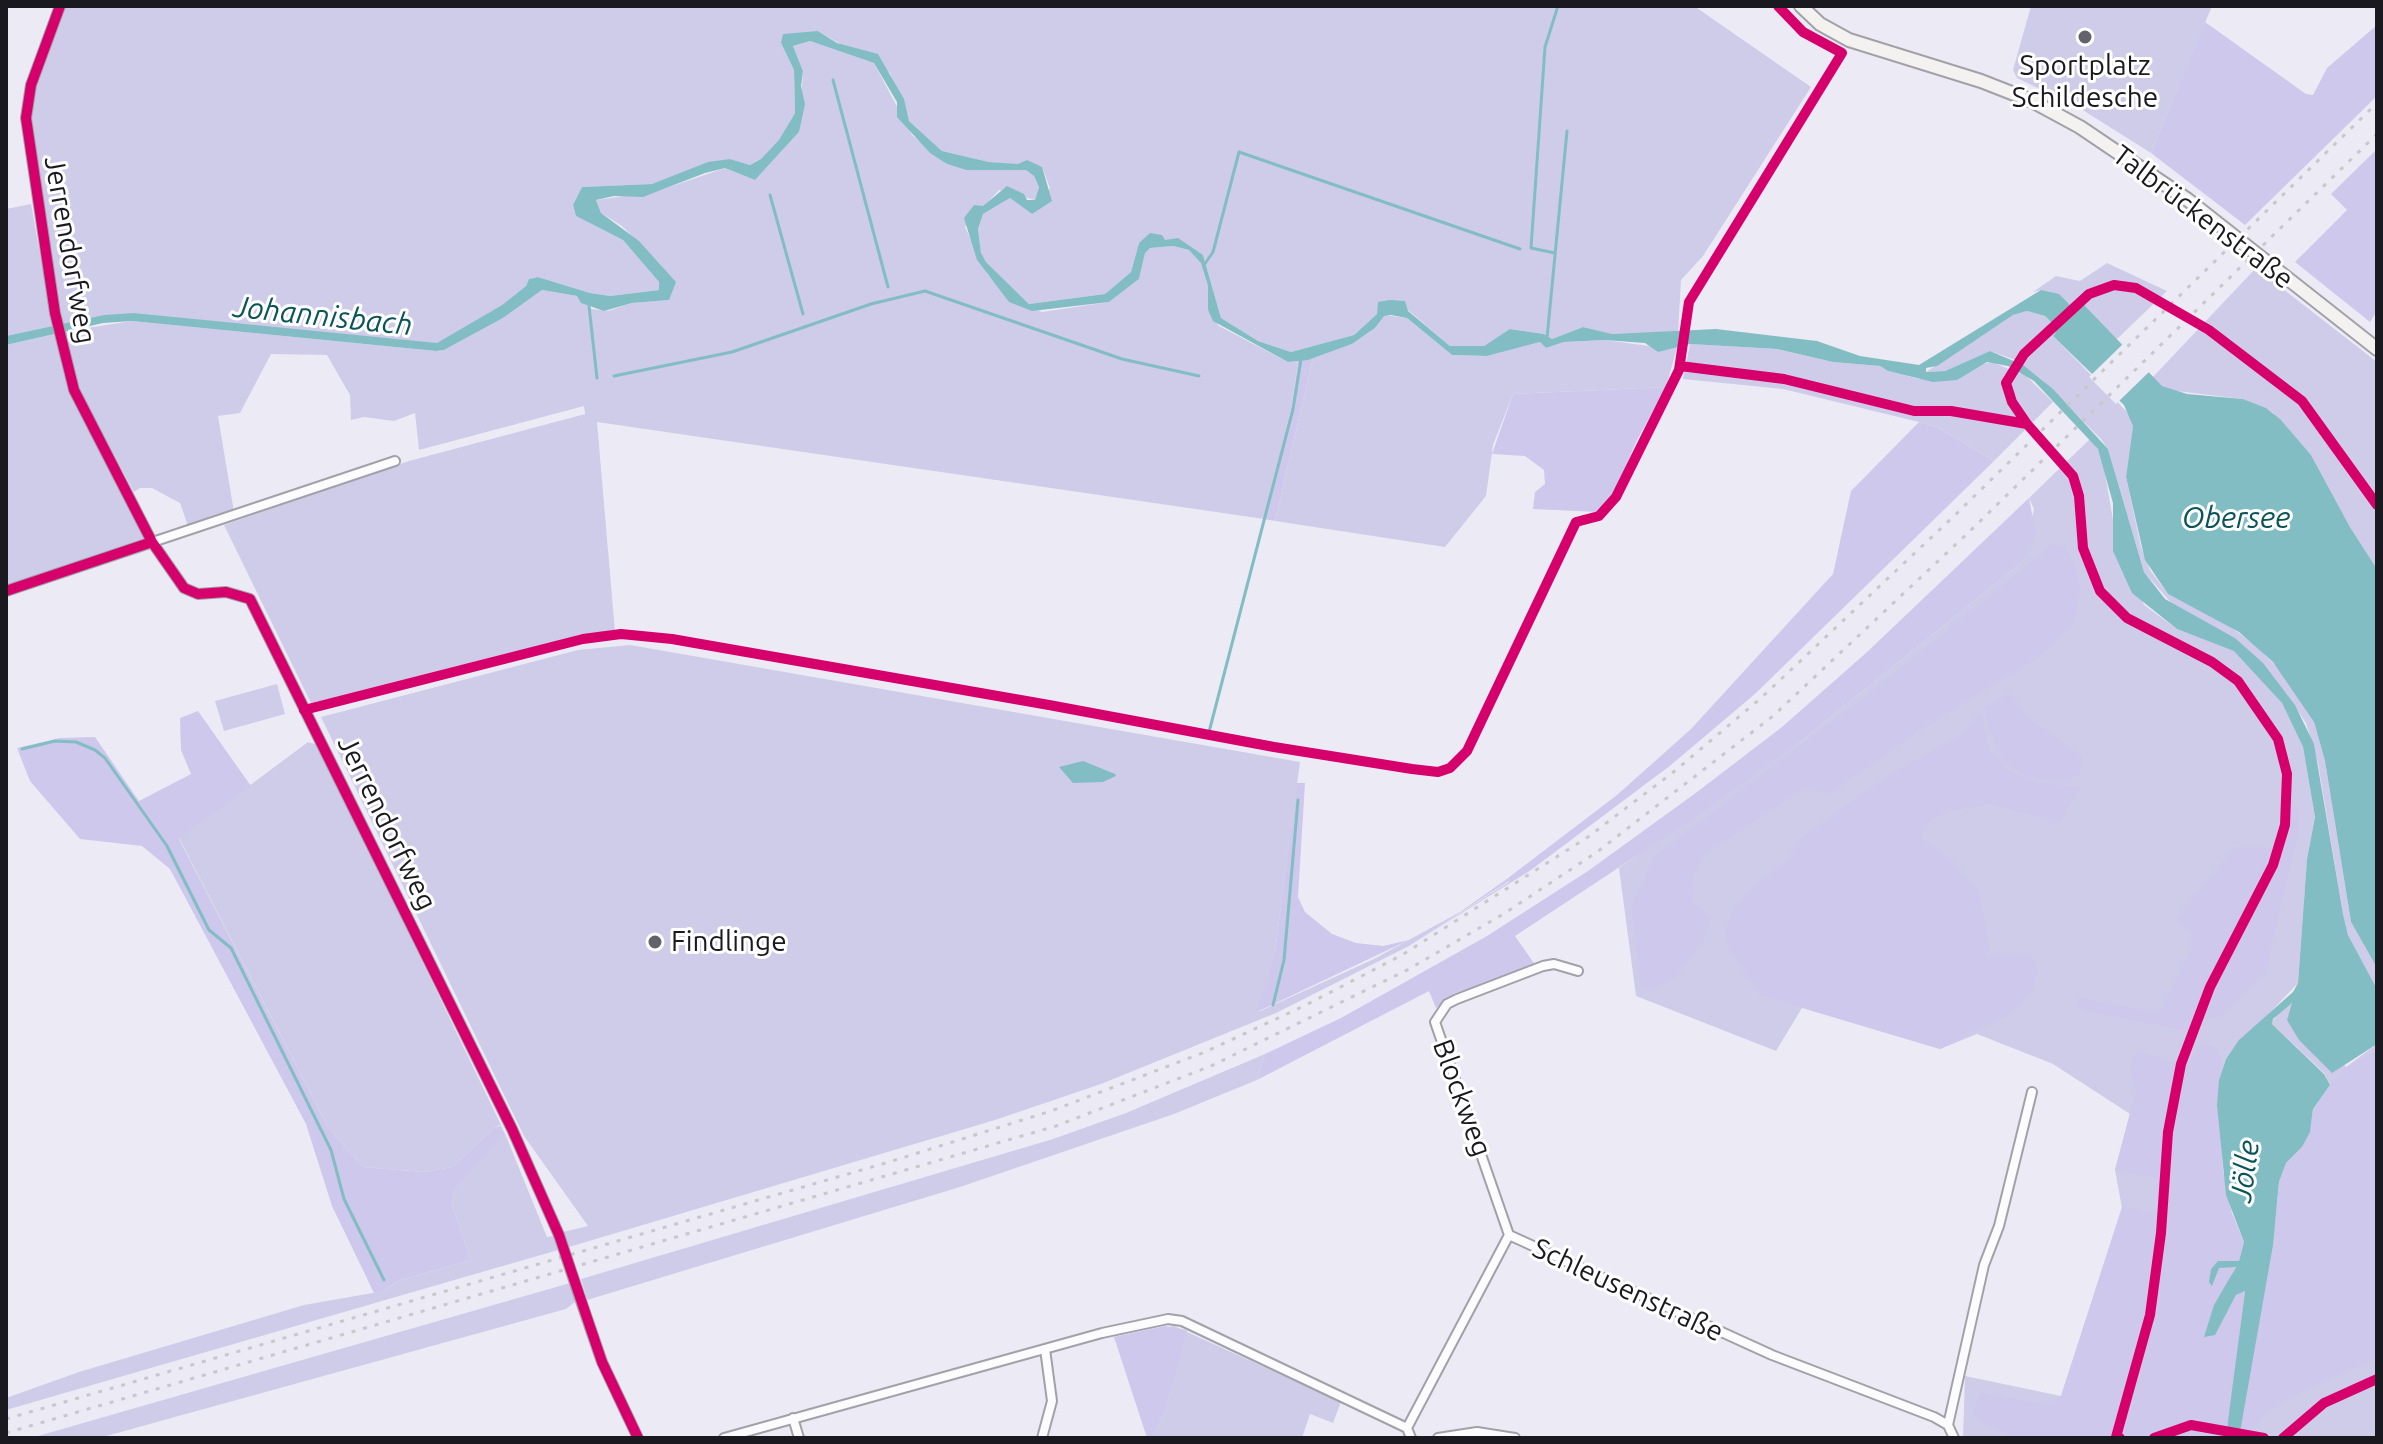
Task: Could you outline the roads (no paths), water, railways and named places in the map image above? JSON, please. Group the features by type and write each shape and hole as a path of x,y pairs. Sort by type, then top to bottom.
{"main road":[{"name":"Talbrückenstraße","path":"1801,6 1820,24 1849,40 2003,89 2080,127 2179,193 2377,349"}],"street":[{"name":"Jerrendorfweg","path":"60,6 31,85 26,118 55,313 74,390 152,542 184,588 198,594 226,592 250,599 512,1129 559,1235 602,1362 638,1438"},
{"path":"6,591 395,461"},
{"name":"Blockweg","path":"1509,1235 1435,1022 1447,1004 1543,966 1554,964 1578,971"},
{"path":"1954,1438 1948,1425 1984,1265 1999,1226 2032,1092"},
{"name":"Schleusenstraße","path":"1407,1428 1509,1235 1743,1342 1948,1425"},
{"path":"724,1438 1153,1320 1182,1321 1407,1428 1411,1438"},
{"path":"1042,1438 1052,1401 1045,1349"},
{"path":"793,1418 799,1438"},
{"path":"1438,1438 1477,1432 1515,1438"}],"water":[{"path":"818,31 837,43 878,54 904,99 909,121 942,151 989,162 1018,164 1027,160 1042,167 1052,201 1032,214 1010,198 983,214 978,229 981,253 986,262 1029,304 1105,294 1131,272 1139,243 1150,233 1162,235 1165,240 1178,238 1203,255 1221,318 1258,341 1291,352 1354,335 1377,314 1378,302 1390,300 1405,301 1408,311 1450,346 1484,346 1510,329 1544,334 1552,339 1583,327 1612,334 1716,329 1817,341 1860,356 1919,365 2041,290 2059,294 2072,307 2079,309 2084,305 2162,386 2187,394 2243,399 2266,408 2280,419 2311,455 2377,569 2377,968 2351,922 2325,761 2314,722 2273,662 2239,632 2168,594 2145,560 2126,477 2133,426 2124,405 2053,336 2056,332 2054,325 2045,316 2027,311 2013,315 1937,366 1926,368 1926,372 1945,371 1990,351 2023,365 2053,389 2108,449 2144,572 2165,599 2235,638 2263,663 2295,705 2314,744 2348,935 2377,989 2377,1044 2332,1073 2299,1040 2287,1020 2292,1003 2273,1019 2272,1024 2324,1074 2330,1085 2313,1109 2310,1132 2302,1147 2286,1163 2279,1182 2273,1245 2239,1438 2227,1438 2245,1291 2236,1295 2215,1335 2204,1337 2214,1305 2236,1267 2219,1268 2212,1286 2209,1282 2211,1269 2218,1261 2239,1261 2244,1242 2226,1195 2217,1105 2219,1080 2226,1059 2239,1040 2293,992 2298,983 2307,859 2315,817 2303,747 2282,703 2234,651 2177,629 2132,593 2113,551 2113,503 2098,449 2034,381 2008,366 1987,362 1957,380 1933,382 1888,371 1880,366 1833,362 1777,349 1690,344 1658,352 1645,343 1605,340 1564,342 1546,348 1540,342 1487,356 1452,355 1407,318 1391,315 1384,316 1375,328 1352,344 1308,360 1288,362 1213,321 1208,310 1208,286 1201,263 1189,250 1173,246 1150,248 1145,253 1139,279 1109,302 1032,311 1009,302 977,260 964,218 974,205 983,206 1007,186 1024,194 1027,200 1035,200 1039,187 1034,176 1026,170 966,170 947,164 930,153 897,117 897,102 874,63 810,41 793,46 803,71 801,86 805,104 799,132 755,180 725,168 643,197 614,196 596,200 601,213 639,241 676,282 669,300 632,303 604,311 581,303 577,296 542,290 503,318 444,350 436,351 132,321 103,323 6,345 6,336 104,315 134,313 437,343 502,305 526,286 529,279 538,277 610,296 659,290 659,282 623,240 576,216 573,205 582,187 652,184 708,162 730,159 750,165 761,159 779,140 795,113 794,70 781,43 783,34"},
{"path":"1083,761 1116,776 1103,782 1073,783 1059,767"}],"waterway":[{"path":"1555,253 1531,248 1545,47 1558,6"},
{"path":"833,80 888,287"},
{"path":"1547,338 1567,131"},
{"path":"1204,265 1213,252 1239,152 1520,249"},
{"path":"770,195 803,314"},
{"path":"614,376 732,352 871,304 925,291 1122,359 1199,376"},
{"path":"589,306 597,378"},
{"path":"1301,359 1293,409 1209,732 1304,749"},
{"path":"22,749 55,741 76,742 95,750 105,758 167,846 209,930 231,948 331,1150 344,1199 384,1280"},
{"path":"1273,1005 1284,960 1298,800"}],"railway":[{"path":"6,1419 889,1162 1051,1111 1205,1052 1304,1006 1402,955 1588,837 1676,770 1761,698 1954,516 2377,103"},
{"path":"6,1433 1056,1126 1211,1066 1409,969 1505,913 1597,852 1773,716 1969,532 2377,134"}],"place":[{"name":"Sportplatz Schildesche","path":"2085,37"},
{"name":"Findlinge","path":"655,942"}],"water label":[{"name":"Johannisbach","path":"323,316"},
{"name":"Obersee","path":"2236,518"},
{"name":"Jölle","path":"2245,1171"}]}
